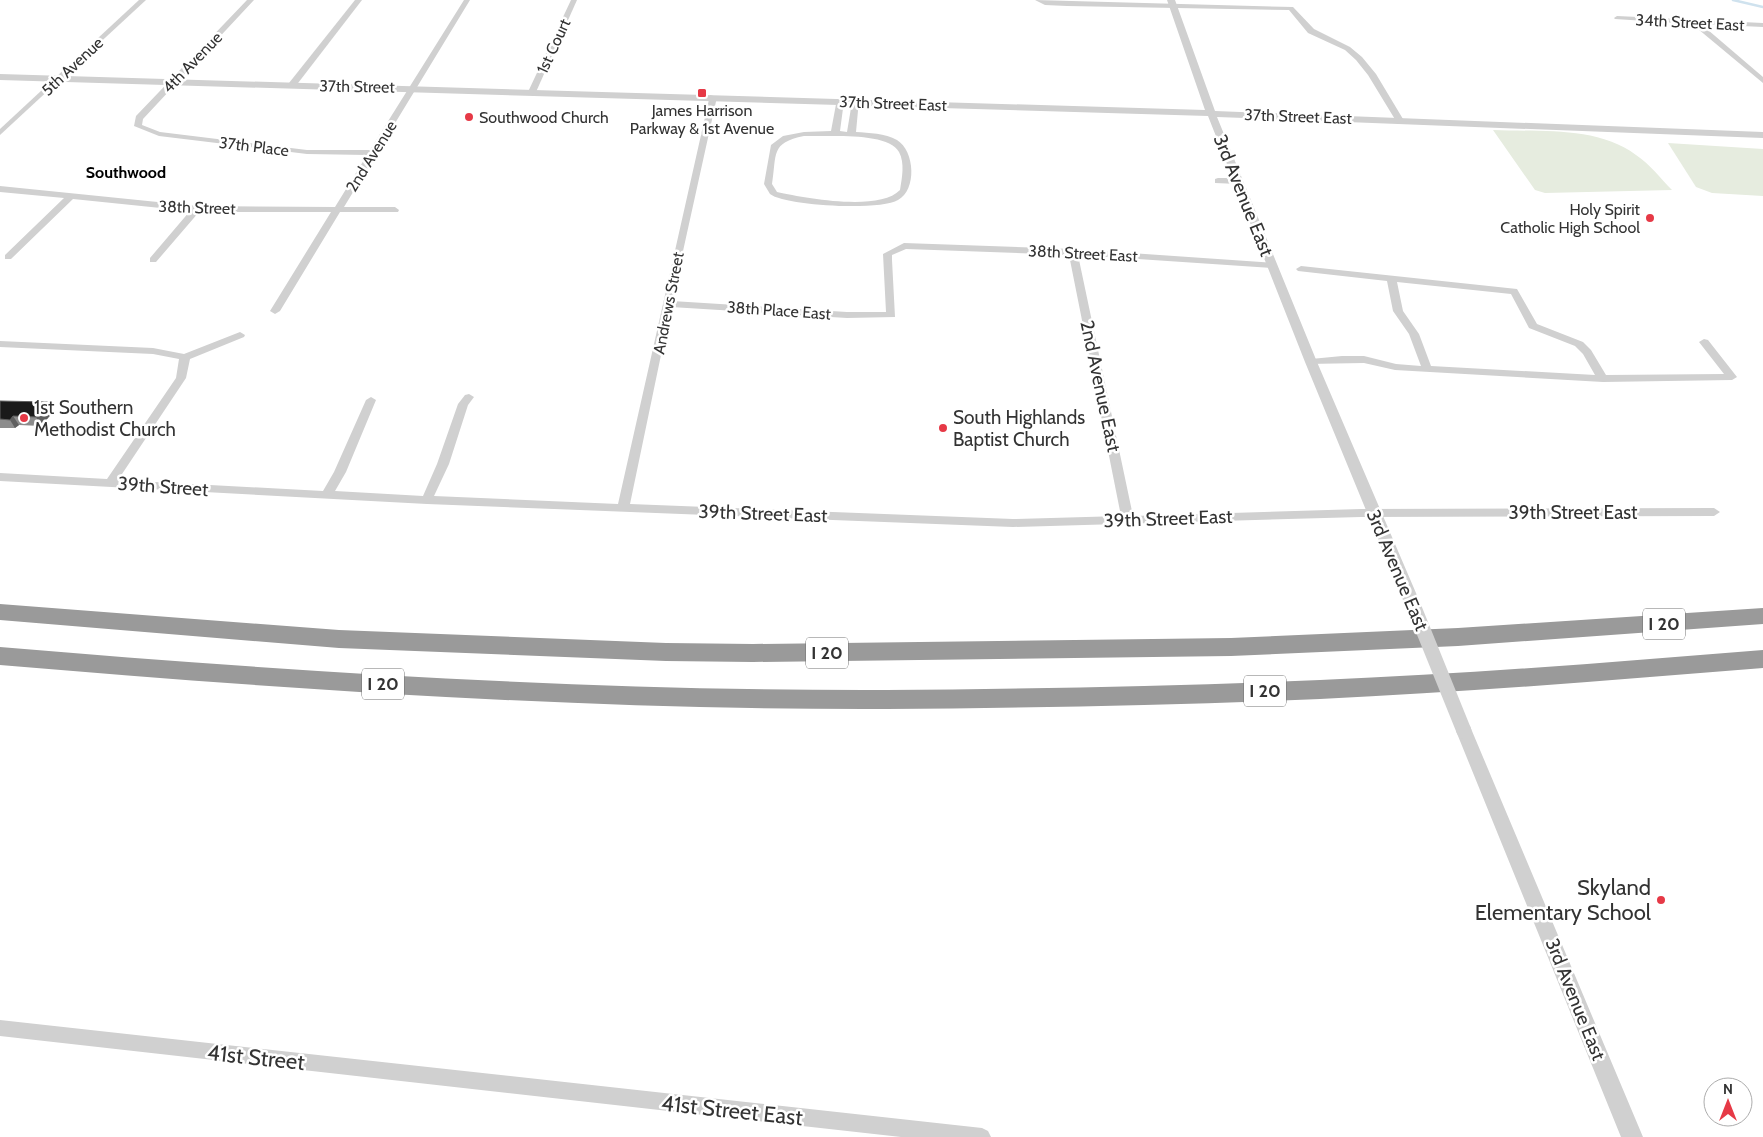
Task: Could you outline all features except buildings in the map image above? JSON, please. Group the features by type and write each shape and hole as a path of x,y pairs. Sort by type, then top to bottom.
{"highway":[{"name":"I 20","path":"0,612 339,639 666,652 752,653 1230,647 1458,637 1763,616"},
{"name":"I 20","path":"0,656 193,672 395,685 578,693 909,699 1128,696 1339,689 1541,677 1763,659"}],"street":[{"name":"5th Avenue","path":"0,133 143,0"},
{"name":"4th Avenue","path":"138,126 139,118 251,0"},
{"path":"292,85 359,0"},
{"name":"2nd Avenue","path":"275,311 467,0"},
{"name":"1st Court","path":"532,92 574,0"},
{"path":"1038,0 1060,4 1172,3 1291,8 1310,30 1343,46 1358,57 1399,119"},
{"name":"3rd Avenue East","path":"1172,3 1211,113 1311,362 1632,1137"},
{"name":"34th Street East","path":"1617,18 1763,25"},
{"path":"1693,21 1763,81"},
{"name":"37th Street","path":"0,77 713,97"},
{"name":"37th Street East","path":"713,97 1399,119 1763,135"},
{"name":"Andrews Street","path":"623,508 650,395 667,304 713,97"},
{"path":"836,135 840,101"},
{"path":"851,135 856,102"},
{"name":"37th Place","path":"138,126 159,134 306,152 373,153"},
{"path":"836,135 887,139 895,142 902,149 906,178 904,190 898,196 884,201 848,203 792,199 774,194 768,184 774,147 783,138 836,135"},
{"path":"1218,181 1238,181"},
{"name":"38th Street","path":"0,189 197,209 395,210"},
{"path":"8,257 70,197"},
{"path":"153,260 197,209"},
{"name":"38th Street East","path":"891,315 886,266 888,254 894,249 916,246 1073,252 1272,265"},
{"name":"2nd Avenue East","path":"1073,252 1128,519"},
{"path":"1301,269 1514,290 1533,326 1579,344 1587,352 1604,380"},
{"path":"1391,277 1398,310 1414,334 1427,369"},
{"name":"38th Place East","path":"667,304 846,315 891,315"},
{"path":"0,344 153,351 185,357 240,335"},
{"path":"1311,362 1366,369 1388,370 1395,367 1604,380 1732,377 1704,342"},
{"path":"111,482 181,378 185,357"},
{"path":"427,500 443,464 463,404 469,397"},
{"path":"327,494 340,472 372,400"},
{"name":"39th Street","path":"0,477 111,482 136,486 623,508"},
{"name":"39th Street East","path":"623,508 1013,523 1374,513 1714,512"},
{"name":"41st Street","path":"0,1028 512,1086"},
{"name":"41st Street East","path":"512,1086 982,1137"}],"shaded area":[{"path":"1493,130 1567,132 1604,139 1621,146 1641,159 1672,190 1545,193 1535,190"},
{"path":"1668,143 1763,149 1763,196 1712,193 1696,187"}],"waterway":[{"path":"1733,0 1763,7"}],"place":[{"name":"James Harrison Parkway & 1st Avenue","path":"702,93"},
{"name":"Southwood Church","path":"469,117"},
{"name":"Holy Spirit Catholic High School","path":"1650,218"},
{"name":"1st Southern Methodist Church","path":"24,418"},
{"name":"South Highlands Baptist Church","path":"943,428"},
{"name":"Skyland Elementary School","path":"1661,900"}],"district":[{"name":"Southwood","path":"126,172"}]}
